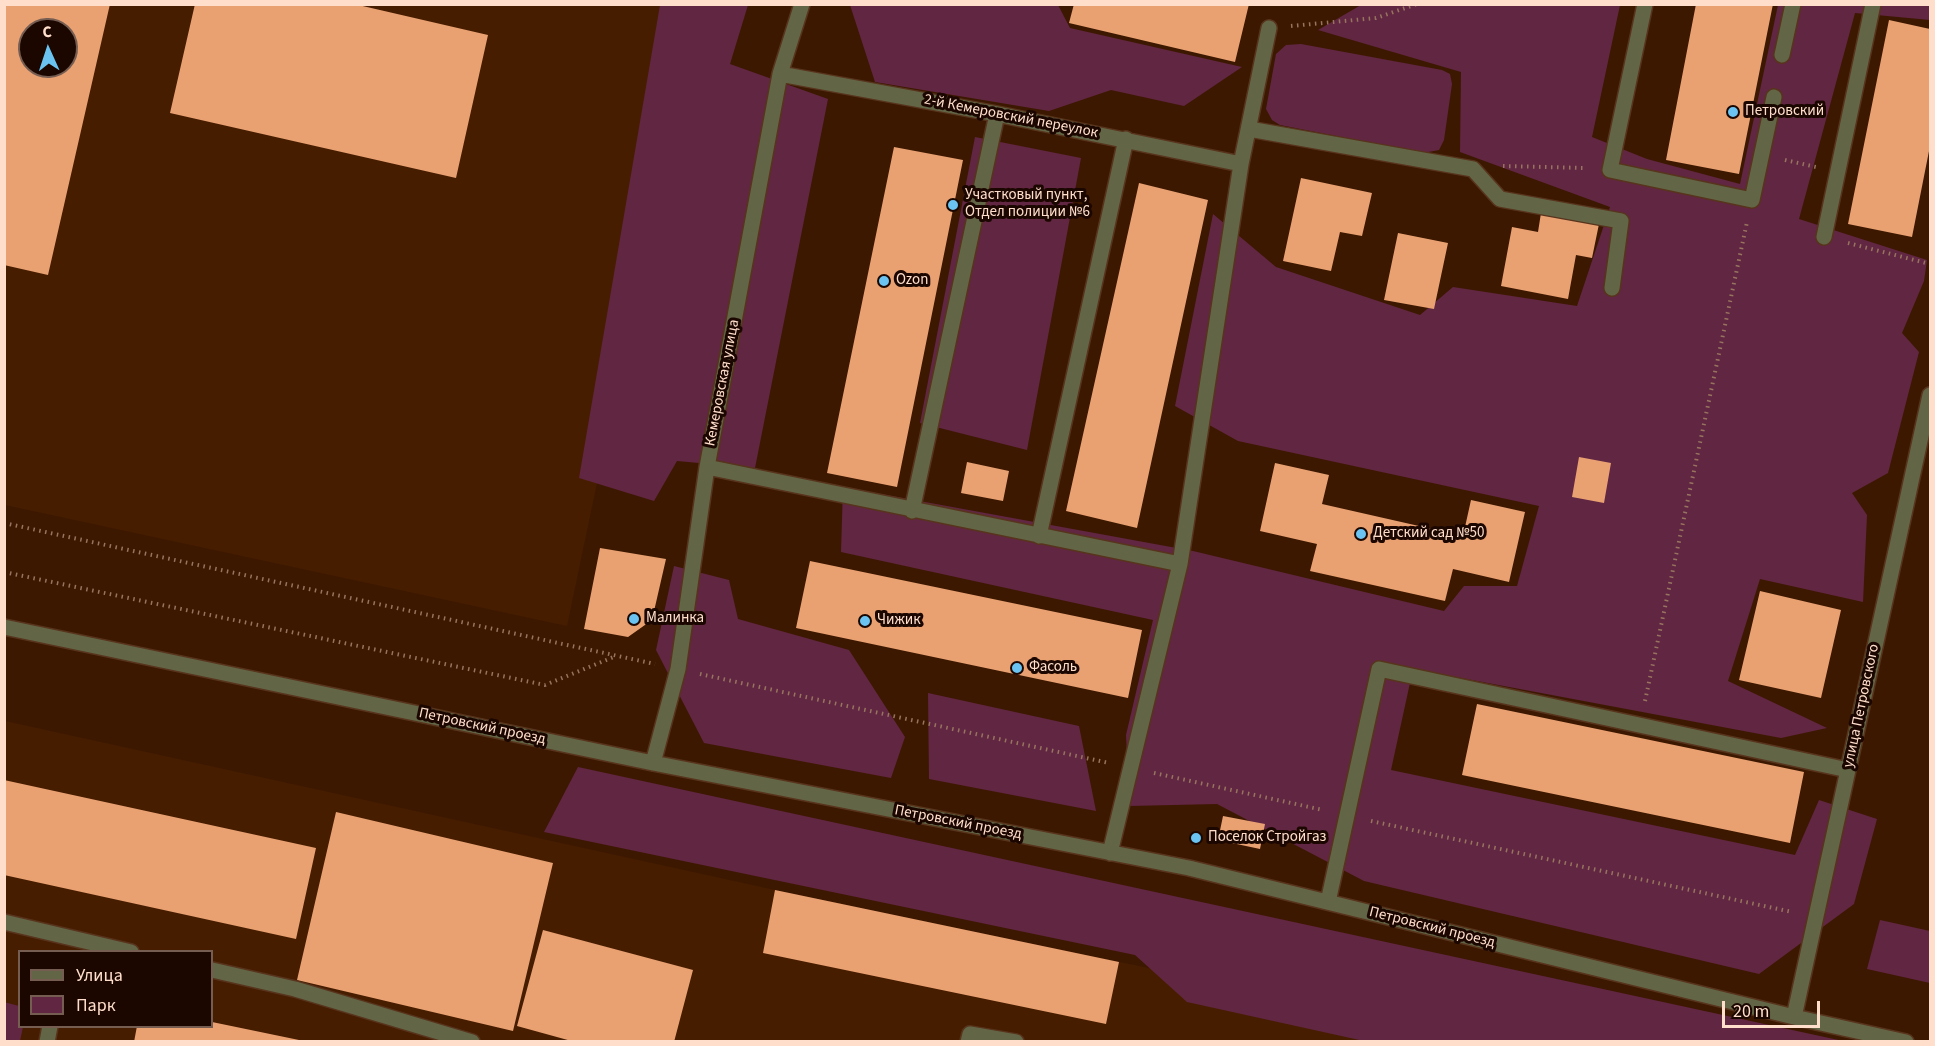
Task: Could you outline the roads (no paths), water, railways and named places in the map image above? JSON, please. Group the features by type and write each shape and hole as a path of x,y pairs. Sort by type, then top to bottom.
{"street":[{"name":"Кемеровская улица","path":"653,763 678,669 707,467 780,74 802,4"},
{"path":"1645,4 1610,170 1752,200 1774,97"},
{"path":"1782,55 1792,4"},
{"path":"1824,237 1873,4"},
{"path":"1110,853 1180,564 1241,164 1269,28"},
{"name":"2-й Кемеровский переулок","path":"780,74 1125,139 1241,164"},
{"path":"912,511 996,114"},
{"path":"1249,129 1473,168 1500,199 1622,221 1612,288"},
{"path":"1039,536 1125,139"},
{"name":"улица Петровского","path":"1794,1017 1930,395"},
{"path":"707,467 912,511 1180,564"},
{"name":"Петровский проезд","path":"4,627 653,763 1189,868 1794,1017 1906,1041"},
{"path":"1328,902 1379,669 1848,770"},
{"path":"4,922 67,944 122,950"},
{"path":"213,970 295,989 472,1041"},
{"path":"968,1041 970,1034 1016,1041"}],"place":[{"name":"Петровский","path":"1733,112"},
{"name":"Участковый пункт, Отдел полиции №6","path":"953,205"},
{"name":"Ozon","path":"884,281"},
{"name":"Детский сад №50","path":"1361,534"},
{"name":"Малинка","path":"634,619"},
{"name":"Чижик","path":"865,621"},
{"name":"Фасоль","path":"1017,668"},
{"name":"Поселок Стройгаз","path":"1196,838"}]}
